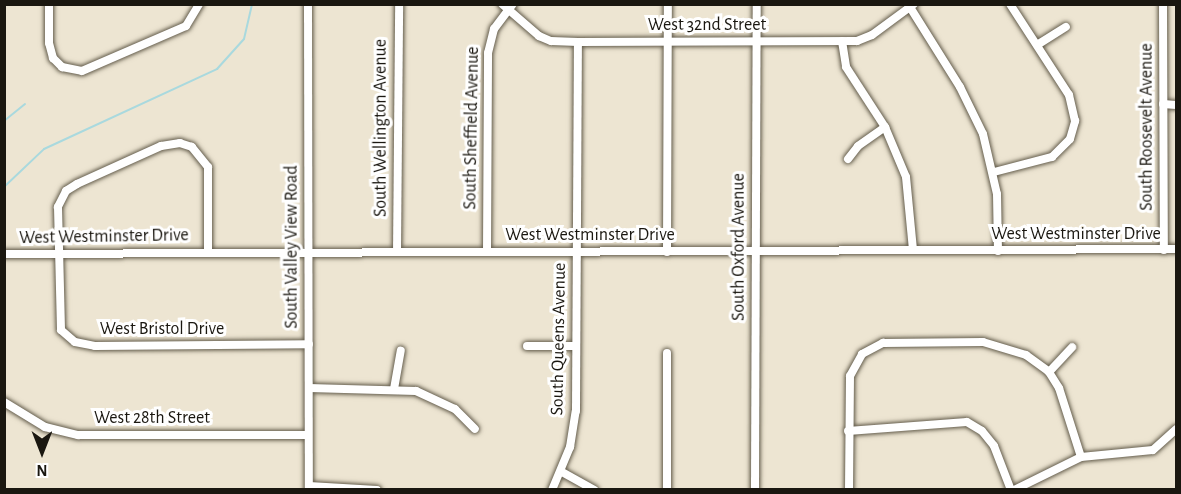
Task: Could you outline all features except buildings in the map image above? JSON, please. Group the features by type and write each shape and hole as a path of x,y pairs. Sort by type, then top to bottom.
{"street":[{"path":"49,4 50,51 62,67 76,71 88,70 186,26 199,4"},
{"name":"South Valley View Road","path":"308,4 309,488"},
{"name":"South Wellington Avenue","path":"397,252 399,4"},
{"path":"666,252 668,4"},
{"name":"South Oxford Avenue","path":"755,489 757,4"},
{"path":"994,172 1052,157 1066,144 1073,130 1074,104 1010,4"},
{"name":"South Roosevelt Avenue","path":"1163,4 1164,250"},
{"path":"911,5 970,105 994,172 998,251"},
{"name":"West 32nd Street","path":"508,6 539,36 578,42 842,41 872,35 911,5"},
{"name":"South Sheffield Avenue","path":"488,252 488,53 494,29 508,6"},
{"path":"1037,45 1066,27"},
{"path":"842,41 846,67 885,127 906,177 912,250"},
{"name":"South Queens Avenue","path":"552,489 562,472 576,411 578,42"},
{"path":"1163,104 1176,105"},
{"path":"848,159 858,146 885,127"},
{"name":"West Bristol Drive","path":"208,252 208,167 195,150 180,143 161,146 66,191 58,207 59,323 65,335 75,342 95,346 309,344"},
{"name":"West Westminster Drive","path":"4,254 1176,249"},
{"path":"849,489 848,391 853,367 862,354 883,343 998,343 1018,350 1049,372 1069,409 1081,457"},
{"path":"527,346 576,346"},
{"path":"1049,372 1072,346"},
{"path":"394,389 401,351"},
{"path":"667,352 667,489"},
{"path":"309,388 416,391 440,400 464,415 475,429"},
{"name":"West 28th Street","path":"4,402 45,426 78,435 308,435"},
{"path":"848,431 967,422 982,431 994,446 1012,489 1081,457 1154,450 1176,429"},
{"path":"562,472 594,489"},
{"path":"309,488 377,489"}],"waterway":[{"path":"4,187 44,149 217,69 244,39 252,4"},
{"path":"4,121 25,104"}]}
